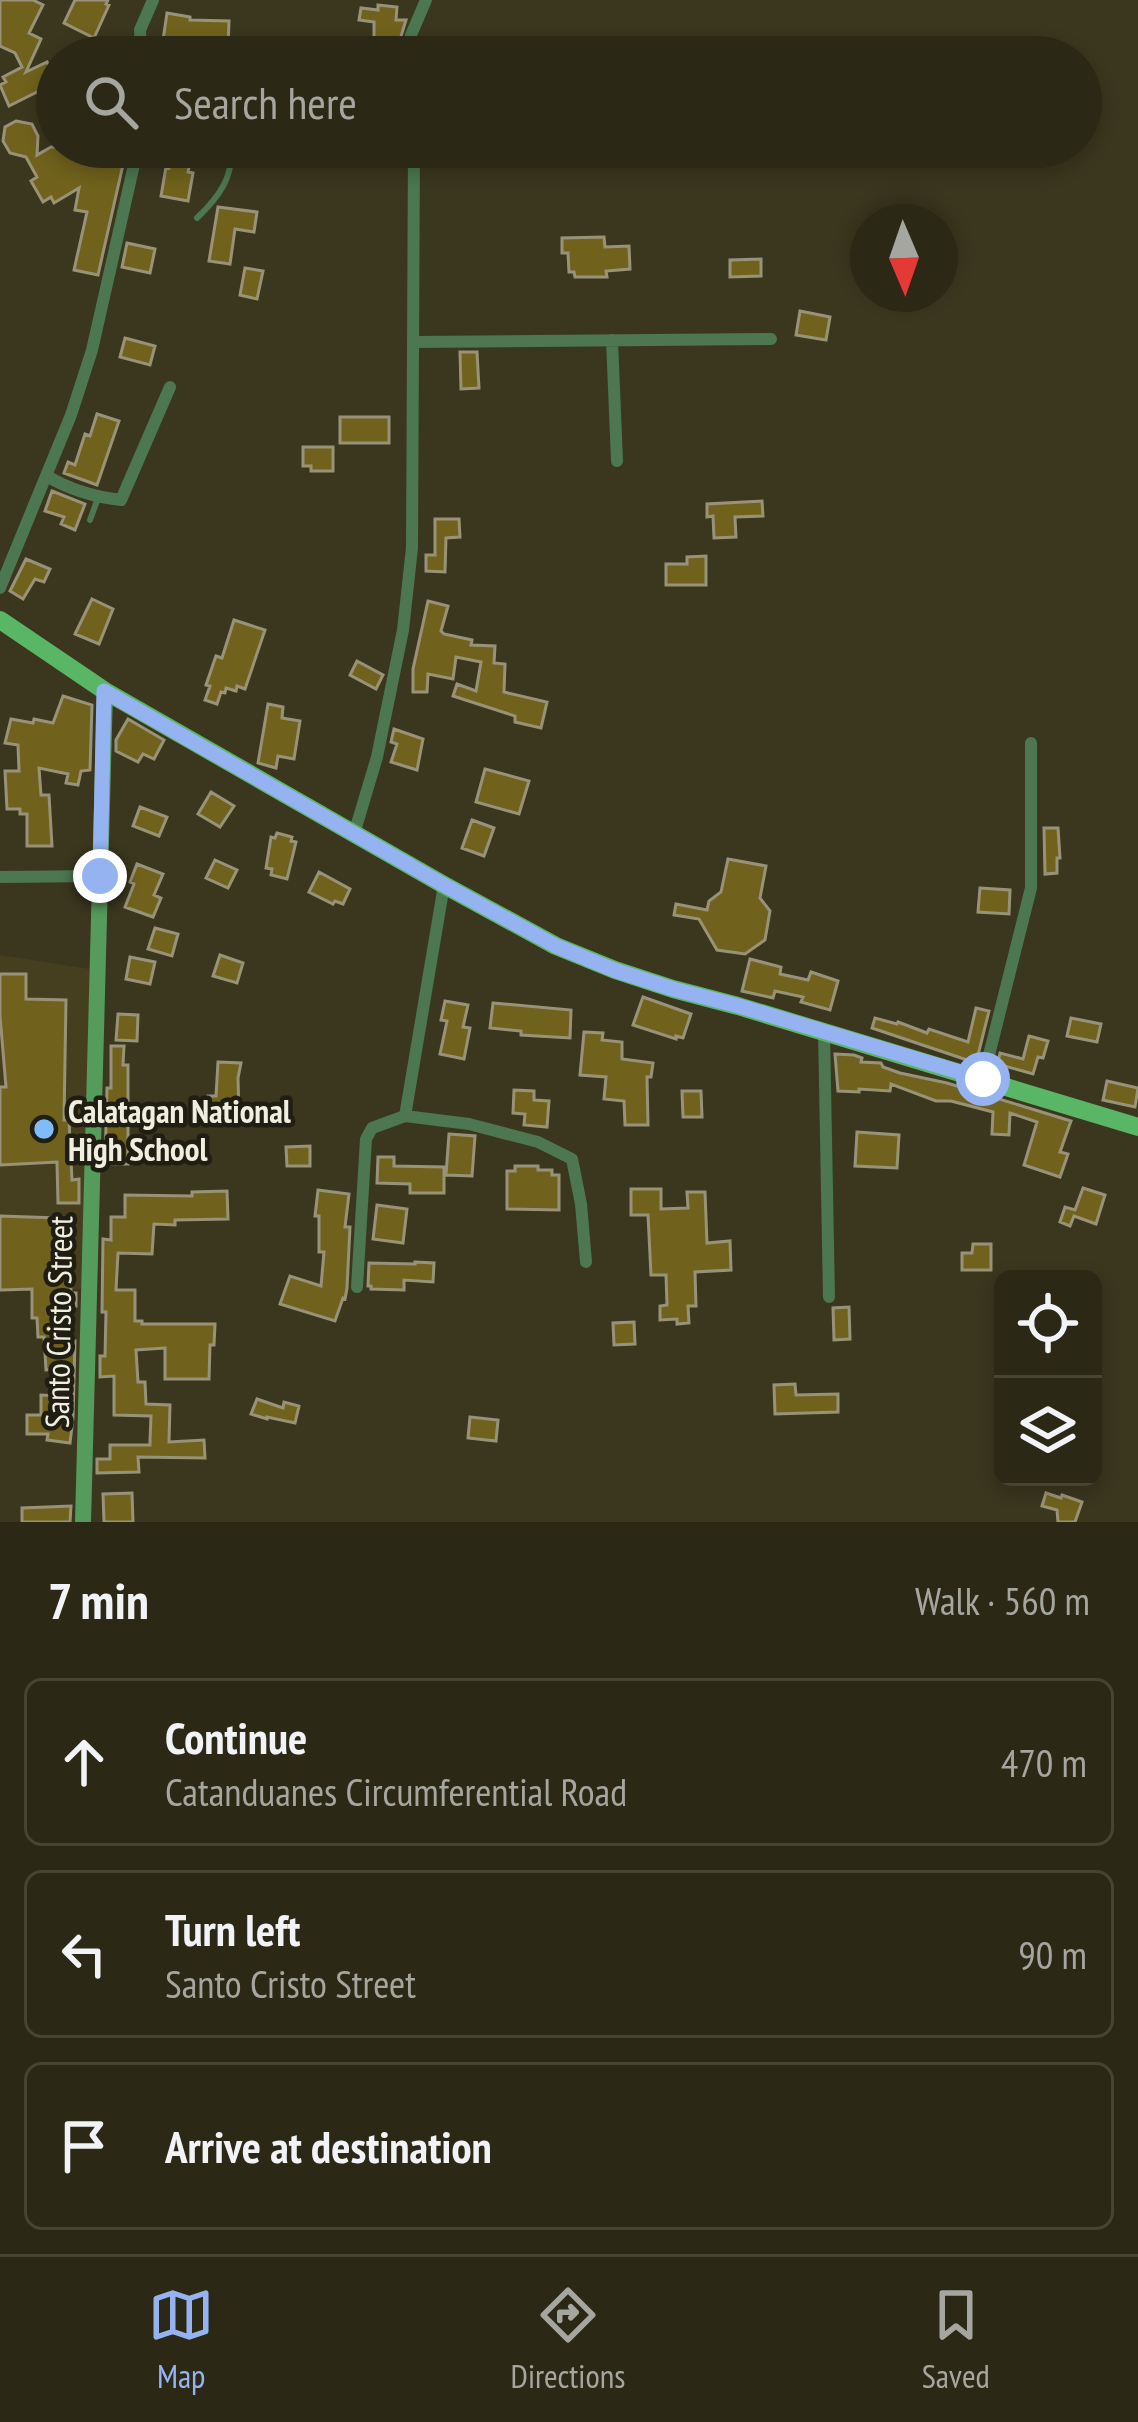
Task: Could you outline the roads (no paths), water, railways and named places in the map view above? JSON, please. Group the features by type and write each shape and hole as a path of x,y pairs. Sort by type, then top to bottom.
{"main road":[{"path":"0,620 104,691 556,946 673,989 1138,1127"}],"street":[{"path":"140,36 153,0"},
{"path":"411,36 426,0"},
{"path":"0,588 92,350 133,168"},
{"path":"354,834 377,757 403,630 412,548 414,168"},
{"path":"414,342 771,339"},
{"path":"612,340 616,461"},
{"path":"47,476 98,498 121,500 170,388"},
{"name":"Santo Cristo Street","path":"83,1522 104,691"},
{"path":"983,1079 1031,887 1031,743"},
{"path":"0,877 100,876"},
{"path":"406,1116 444,885"},
{"path":"824,1031 830,1297"},
{"path":"357,1287 366,1139 372,1128 406,1116 469,1124 538,1142 572,1159 586,1262"}],"lane":[{"path":"197,218 214,202 231,168"},
{"path":"90,520 98,498"}],"place":[{"name":"Calatagan National High School","path":"44,1129"}]}
